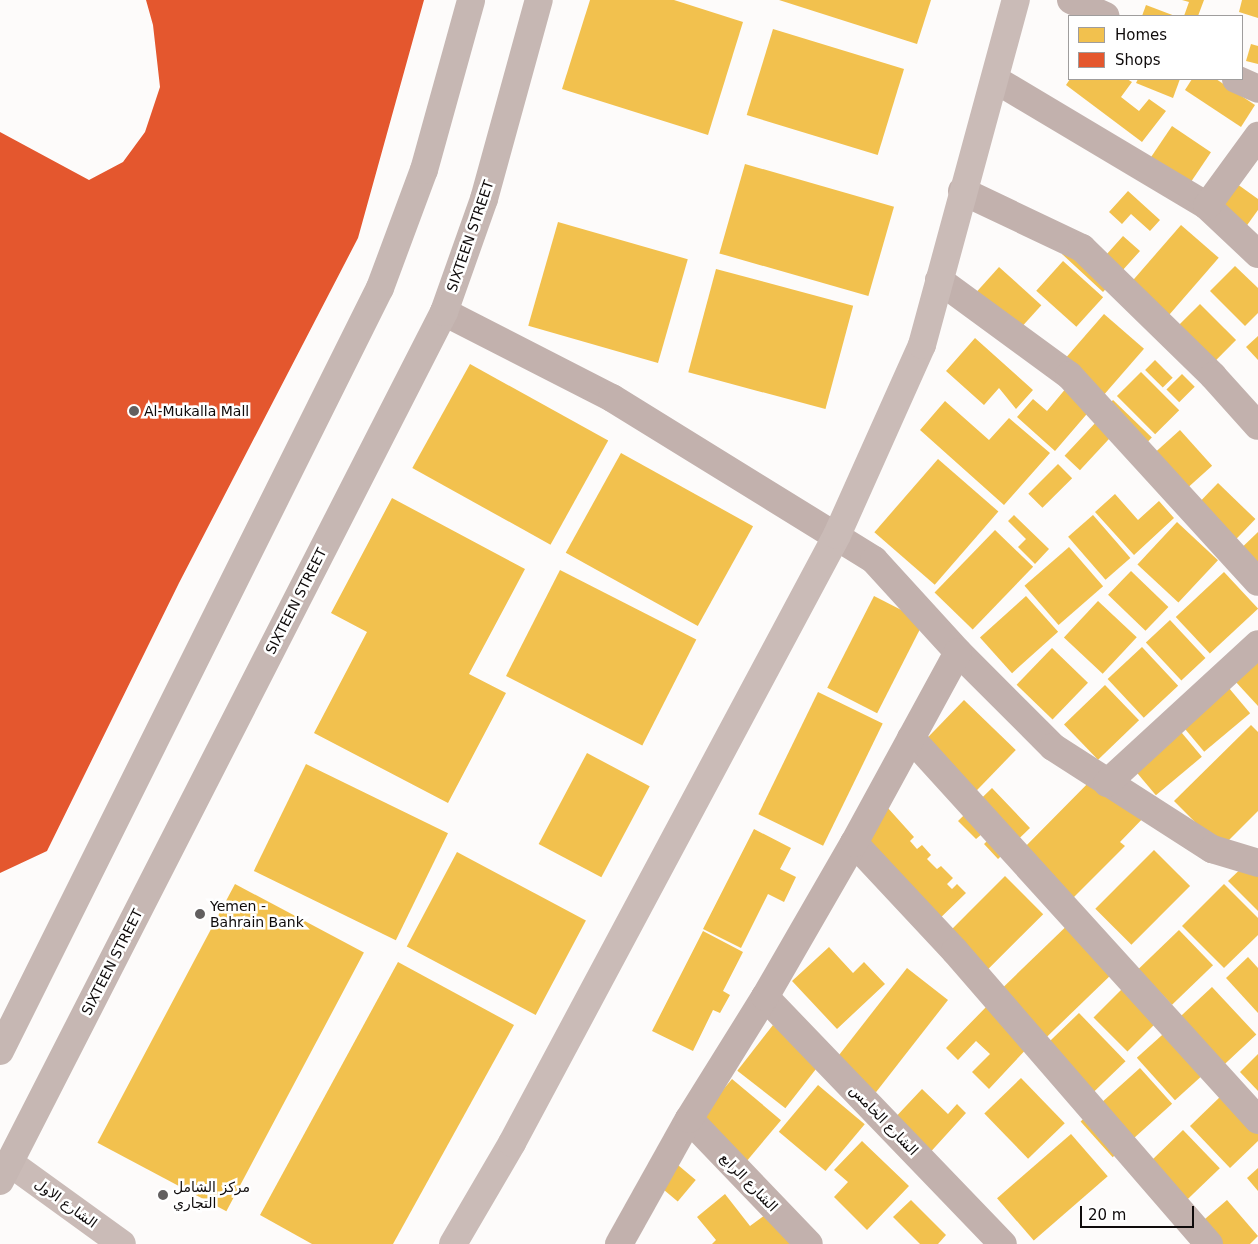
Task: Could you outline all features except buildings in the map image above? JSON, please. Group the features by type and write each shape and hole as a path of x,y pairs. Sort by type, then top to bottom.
{"highway":[{"path":"3,1037 380,288 424,170 471,0"},
{"name":"SIXTEEN STREET","path":"5,1172 444,312 484,199 539,0"}],"street":[{"path":"453,1244 512,1143 836,535 922,345 962,191 996,80 1016,0"},
{"path":"1071,0 1103,15"},
{"path":"996,80 1207,206 1258,254"},
{"path":"1238,80 1258,89"},
{"path":"1207,206 1258,136"},
{"path":"962,191 1082,248 1213,376 1258,426"},
{"path":"939,280 1069,375 1258,582"},
{"path":"444,312 612,398 874,560 958,652 1053,747 1212,849 1258,863"},
{"path":"1107,783 1258,644"},
{"path":"622,1242 688,1119 765,997 854,843 958,652"},
{"path":"911,738 1258,1120"},
{"path":"854,843 955,951 1209,1244"},
{"name":"الشارع الخامس","path":"765,997 1003,1244"},
{"name":"الشارع الرابع","path":"688,1119 809,1244"},
{"name":"الشارع الاول","path":"5,1172 122,1244"}],"place":[{"name":"Al-Mukalla Mall","path":"134,411"},
{"name":"Yemen - Bahrain Bank","path":"200,914"},
{"name":"مركز الشامل التجاري","path":"163,1195"}]}
